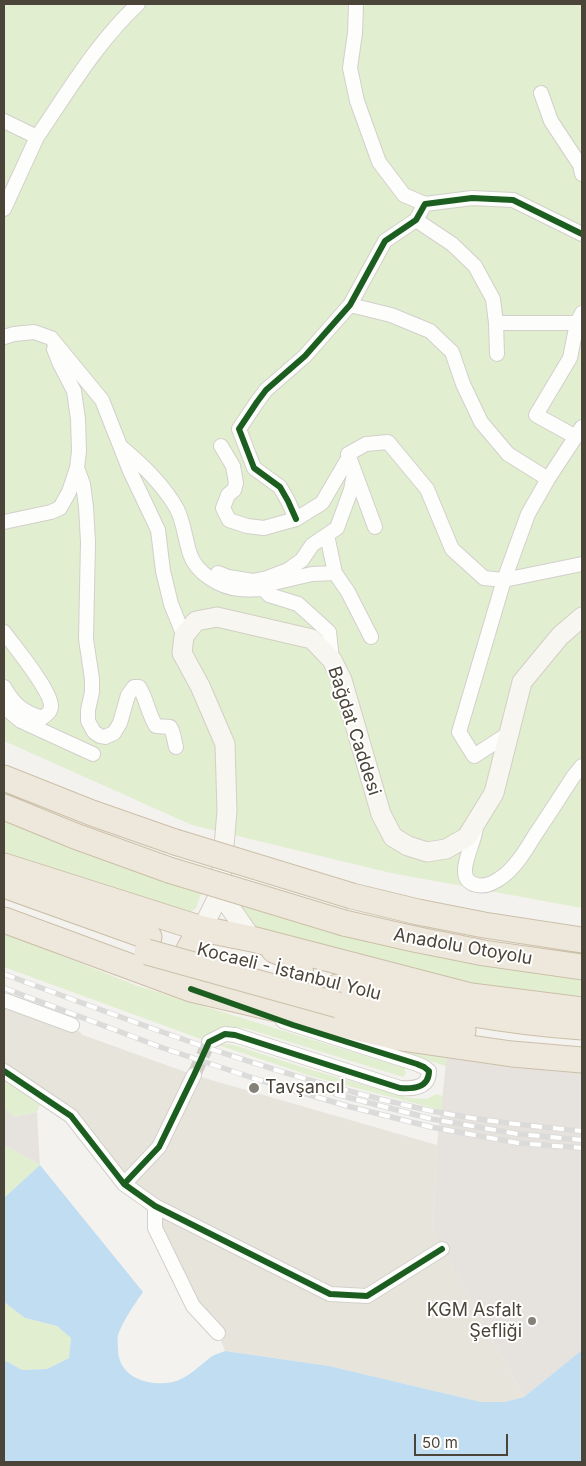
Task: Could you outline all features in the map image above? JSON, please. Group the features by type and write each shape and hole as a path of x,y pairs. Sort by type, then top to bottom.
{"highway":[{"name":"Anadolu Otoyolu","path":"4,778 92,813 175,842 352,896 484,925 582,940"},
{"name":"Anadolu Otoyolu","path":"4,807 169,870 344,922 484,953 582,967"},
{"path":"4,866 202,929 471,996 582,1010"},
{"path":"4,885 148,944"},
{"path":"4,904 455,1030 553,1044 582,1045"},
{"path":"4,920 191,989 291,1019 401,1038 512,1054 582,1060"},
{"path":"191,989 184,977 183,968 192,942 202,929"},
{"path":"252,940 297,962 302,973 291,1019"},
{"name":"Kocaeli - İstanbul Yolu","path":"337,996 555,1026 582,1028"}],"main road":[{"name":"Bağdat Caddesi","path":"184,636 196,621 217,617 312,640 332,660 342,680 381,814 393,837 408,846 427,852 446,849 467,837 494,793 522,682 560,636 582,617"},
{"path":"184,636 182,653 200,686 225,744 227,811 220,893 202,929"},
{"path":"220,893 252,940"}],"street":[{"path":"4,209 37,137 84,67 121,20 138,4"},
{"path":"356,4 355,33 350,68 357,101 379,162 404,195 425,204 472,198 513,200 582,234"},
{"path":"540,93 551,121 581,167"},
{"path":"4,121 37,137"},
{"path":"296,519 280,486 254,468 239,430 266,390 305,356 350,305 385,241 416,220 425,204"},
{"path":"416,220 452,244 475,266 493,299 497,354"},
{"path":"350,305 391,315 430,331 452,352 463,384 481,422 508,454 548,479"},
{"path":"496,322 579,326 570,358 536,415 579,432 548,479 528,514 504,580 459,732 474,756 508,734"},
{"path":"4,337 34,332 50,338 102,400 130,472 158,530 163,571 171,604 184,636"},
{"path":"4,522 52,512 60,508 69,492 77,468 79,451 78,419 74,391 59,362 50,338"},
{"path":"221,446 233,466 236,483 234,490 228,495 222,508 229,520 247,526 264,528 296,519 322,503 349,457 348,454 366,444 388,442 427,489 452,549 484,578 504,580 582,564"},
{"path":"120,446 142,465 163,488 178,510 190,556 198,568 212,581 239,589 264,589 269,584 312,574 335,573"},
{"path":"349,457 375,527"},
{"path":"77,468 83,484 87,525 86,639 92,679 88,720 94,732 100,736 104,737 114,733 120,723 128,695 134,687 138,687 144,696 150,717 156,726 170,727 173,731 176,747"},
{"path":"209,566 213,571 228,577 253,580 267,578 288,570 302,560 312,545 337,528 351,490 354,474"},
{"path":"327,535 335,573 348,592 371,637"},
{"path":"264,589 269,594 298,604 329,632 332,660"},
{"path":"4,632 44,688 50,700 51,707 48,713 42,718 28,713 12,701 4,687"},
{"path":"4,707 21,721 93,754"},
{"path":"478,820 464,870 466,877 471,883 479,886 487,885 500,878 520,858 582,766"},
{"path":"4,1000 72,1025"},
{"path":"209,1042 225,1034 235,1034 400,1088 411,1089 423,1086 429,1078 429,1071 417,1064 291,1019"},
{"path":"4,1071 71,1116 124,1184 155,1206 330,1294 367,1296 442,1249"},
{"path":"124,1184 160,1147 194,1076"},
{"path":"155,1206 155,1228 193,1306 218,1333"}],"shaded area":[{"path":"4,1000 72,1025 83,1035 194,1075 437,1145 433,1232 524,1397 504,1402 481,1402 329,1366 225,1351 218,1333 193,1306 155,1228 155,1206 124,1184 71,1116 4,1073"},
{"path":"447,1054 582,1067 582,1350 524,1397 433,1232 437,1145"},
{"path":"4,1108 15,1117 37,1112 40,1165 4,1145"}],"green space":[{"path":"4,4 582,4 582,908 391,873 192,825 4,741"},
{"path":"4,820 202,891 196,908 188,914 4,861"},
{"path":"230,902 354,937 582,977 582,996 463,986 254,931"},
{"path":"4,933 138,986 404,1068 406,1073 403,1077 248,1029 226,1026 209,1042 4,967"},
{"path":"330,1031 447,1054 446,1066"},
{"path":"209,1042 234,1045 409,1098 427,1099 436,1094 443,1096 441,1110 314,1077"},
{"path":"4,1074 42,1100 37,1112 15,1117 4,1108"},
{"path":"4,1145 40,1165 4,1198"},
{"path":"4,1302 25,1318 57,1326 71,1338 69,1358 47,1369 22,1370 4,1360"}],"water":[{"path":"40,1165 143,1292 126,1318 118,1335 120,1360 124,1368 137,1378 154,1383 173,1382 188,1375 213,1356 225,1351 329,1366 481,1402 504,1402 524,1397 582,1350 582,1462 4,1462 4,1360 22,1370 47,1369 69,1358 71,1338 57,1326 25,1318 4,1302 4,1198"}],"tunnel":[{"path":"194,1075 209,1042"}],"railway":[{"path":"4,974 215,1050 323,1084 451,1115 582,1131"},
{"path":"4,988 163,1048 256,1079 347,1106 431,1127 518,1143 582,1148"},
{"path":"335,1094 432,1119 518,1134 582,1140"}],"cycle path":[{"path":"296,519 280,487 254,468 239,429 266,390 305,356 350,305 385,241 416,220 425,204 472,198 513,200 582,234"},
{"path":"124,1184 159,1147 209,1042 225,1034 235,1035 400,1088 419,1086 428,1077 429,1071 417,1064 293,1025 191,989"},
{"path":"4,1071 71,1116 124,1184 155,1206 330,1294 367,1296 442,1249"}],"place":[{"name":"Tavşancıl","path":"254,1088"},
{"name":"KGM Asfalt Şefliği","path":"532,1321"}]}
